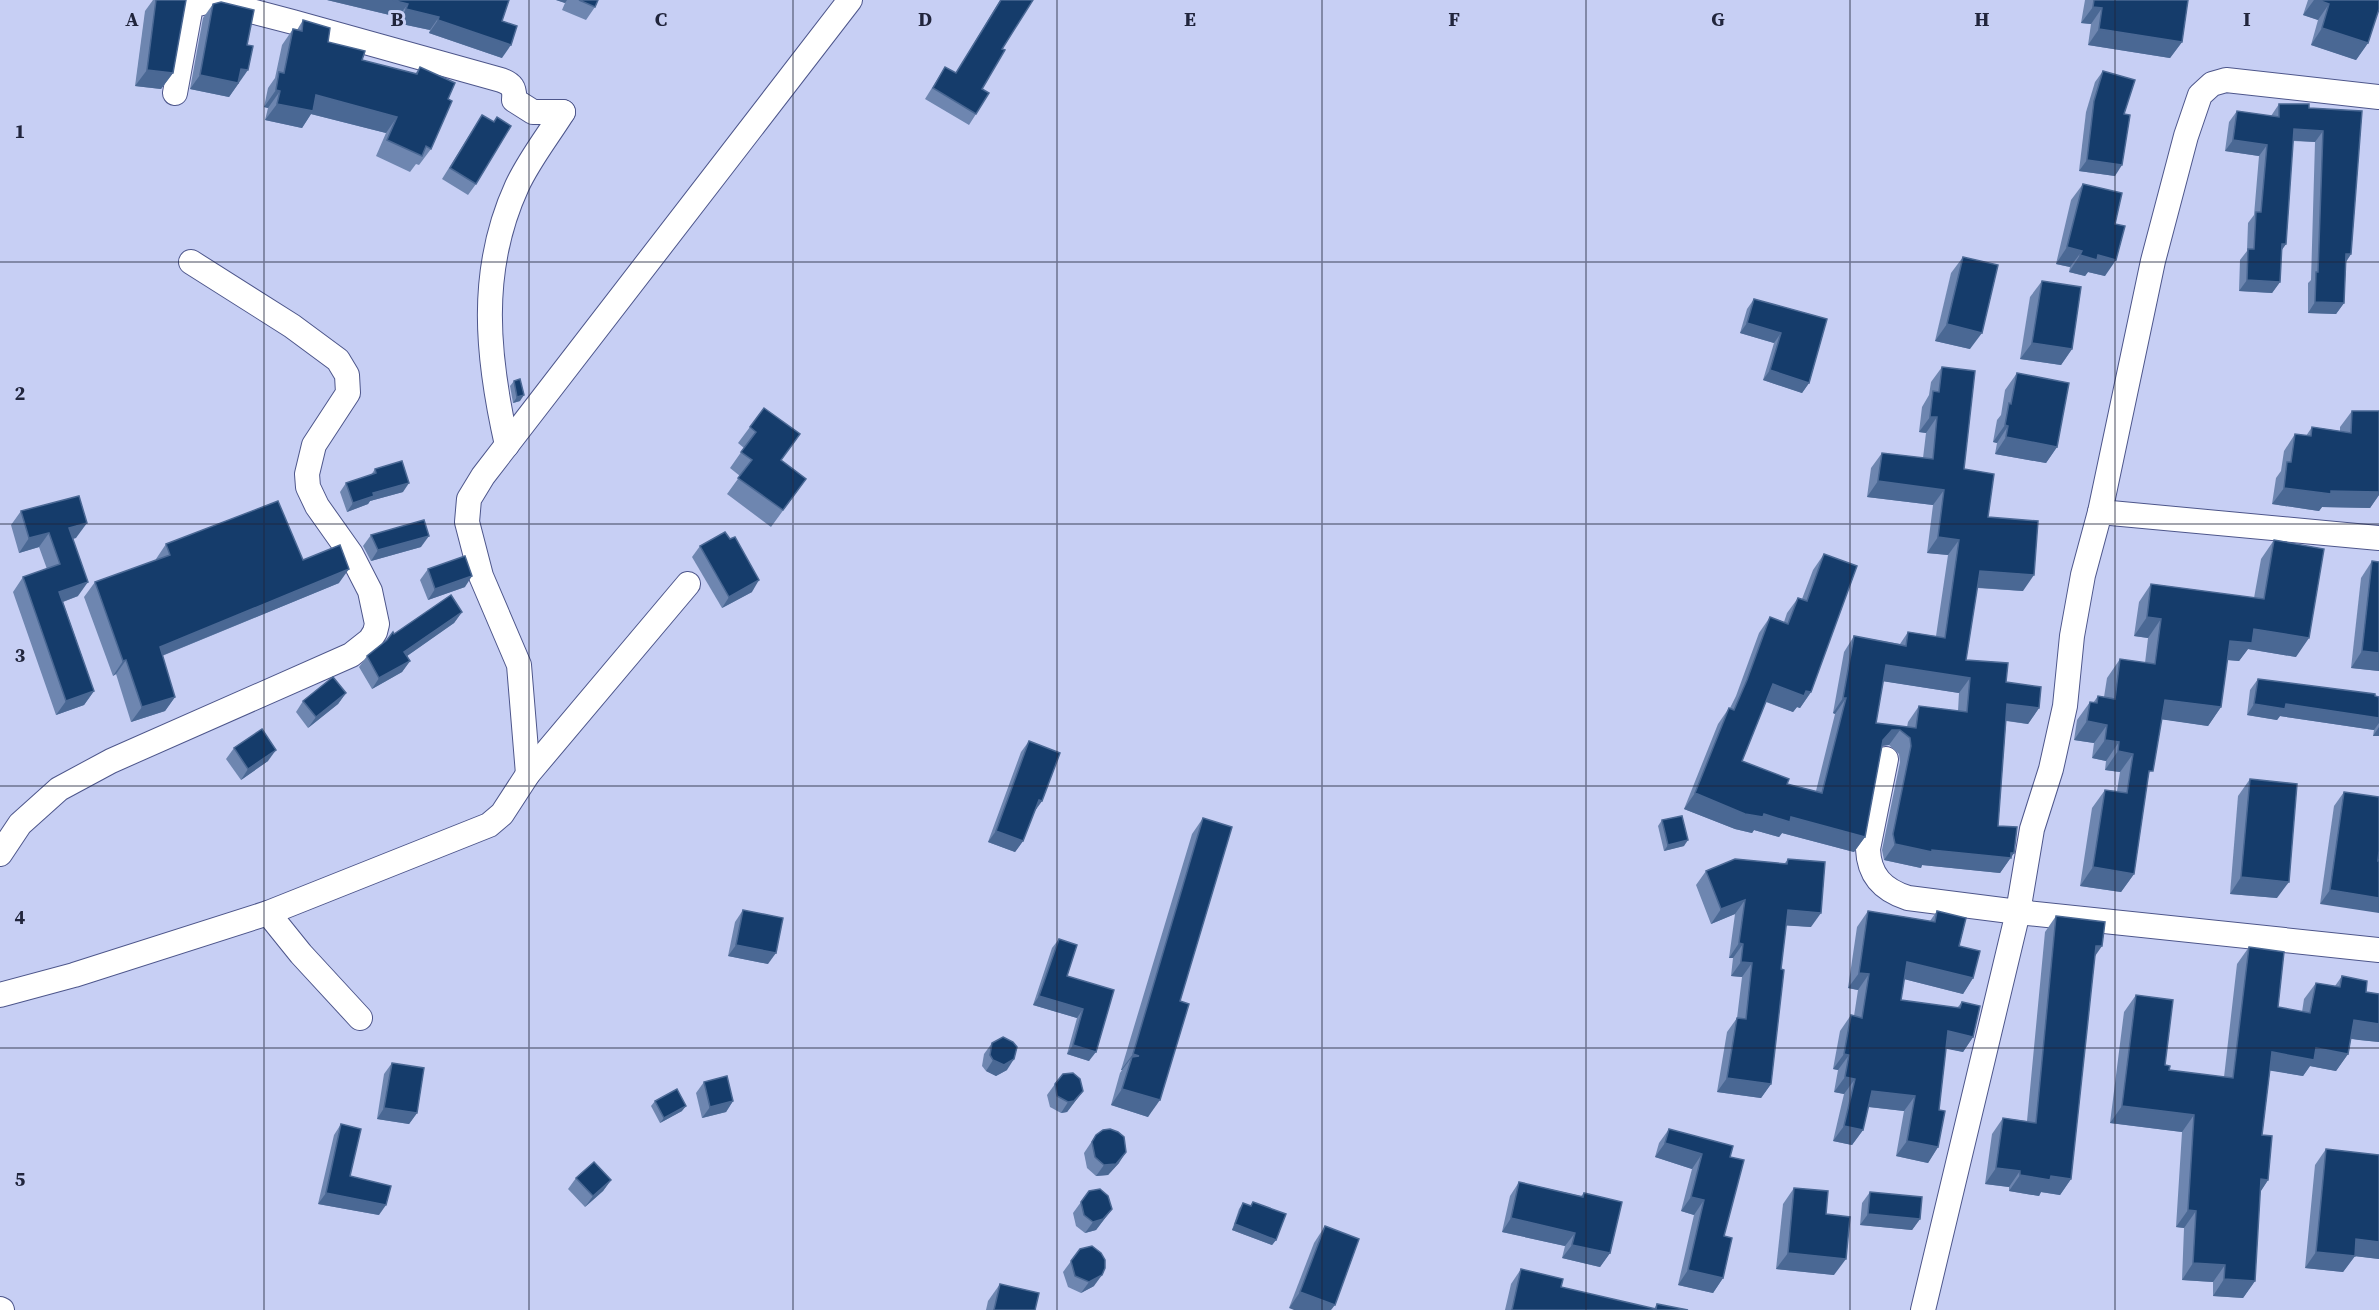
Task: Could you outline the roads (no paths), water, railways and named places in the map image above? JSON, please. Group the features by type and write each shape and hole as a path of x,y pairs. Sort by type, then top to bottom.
{"street":[{"path":"175,93 192,6 209,0 501,80 514,88 514,100 533,112 563,112 518,184 504,217 493,266 489,296 492,361 497,403 507,445"},
{"path":"528,774 519,665 482,576 466,522 469,499 507,445 850,0"},
{"path":"1923,1310 2018,912 2032,829 2051,769 2065,706 2072,636 2084,575 2100,512 2111,448 2153,261 2186,136 2200,95 2212,84 2226,80 2379,97"},
{"path":"0,854 20,824 59,789 111,761 351,655 370,640 375,632 377,624 370,591 351,554 317,506 307,474 314,446 348,393 347,375 338,360 292,326 191,262"},
{"path":"2100,512 2379,538"},
{"path":"0,994 74,975 268,914 489,825 502,814 528,774 688,584"},
{"path":"1886,759 1868,849 1869,862 1874,875 1882,886 1892,893 1908,898 2018,912 2379,950"},
{"path":"268,914 360,1018"}]}
